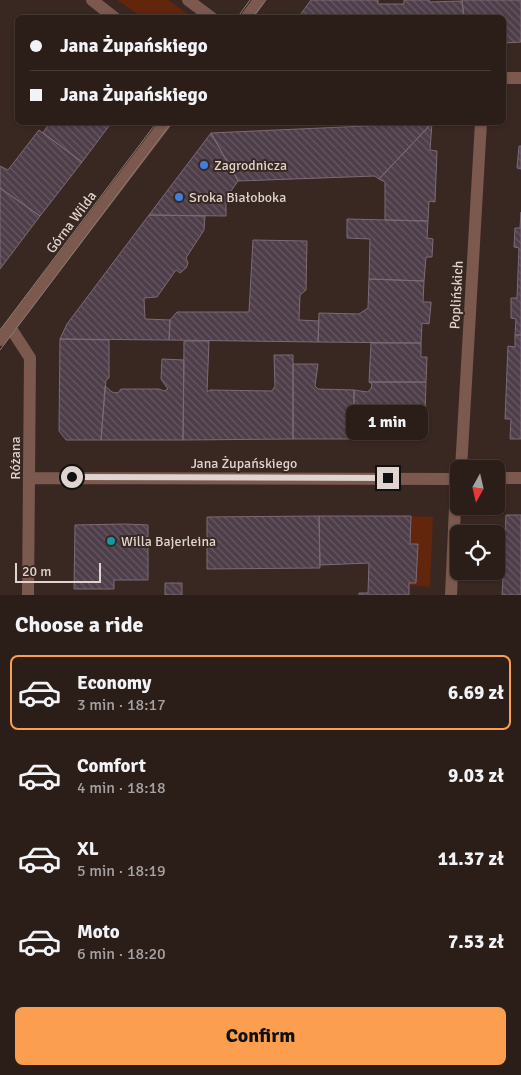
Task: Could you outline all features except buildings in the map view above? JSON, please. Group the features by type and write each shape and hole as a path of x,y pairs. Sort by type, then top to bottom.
{"street":[{"path":"92,0 111,15"},
{"path":"188,0 208,15"},
{"path":"248,15 259,0"},
{"path":"506,78 521,78"},
{"name":"Górna Wilda","path":"0,341 164,125"},
{"name":"Poplińskich","path":"462,460 481,125"},
{"name":"Różana","path":"10,327 30,358 28,595"},
{"name":"Jana Żupańskiego","path":"30,478 450,479"},
{"path":"505,478 521,478"},
{"path":"451,595 455,515"}],"shaded area":[{"path":"117,0 168,0 189,15 139,15"},
{"path":"411,516 433,517 430,587 409,585 409,583 416,583 418,545 410,544"}],"tram line":[{"path":"239,15 250,0"},
{"path":"254,15 266,0"},
{"path":"0,330 155,125"},
{"path":"0,350 170,125"}],"place":[{"name":"Zagrodnicza","path":"204,165"},
{"name":"Sroka Białoboka","path":"179,197"},
{"name":"Willa Bajerleina","path":"111,541"}],"route":[{"path":"72,477 388,478"}]}
